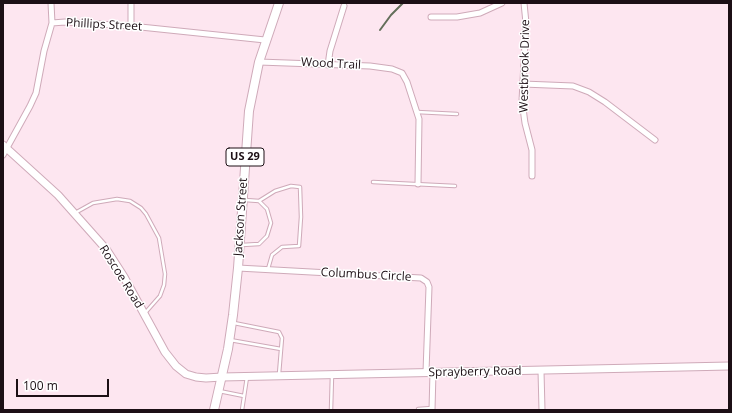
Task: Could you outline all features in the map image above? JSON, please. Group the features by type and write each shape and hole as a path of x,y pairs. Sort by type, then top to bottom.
{"main road":[{"name":"Jackson Street","path":"214,410 230,340 232,323 238,268 249,111 265,40 279,3"}],"street":[{"path":"51,3 52,23"},
{"path":"131,3 131,26"},
{"path":"431,17 458,17 480,13 502,3"},
{"name":"Westbrook Drive","path":"524,3 526,17 523,110 532,150 532,176"},
{"path":"328,65 330,51 344,6"},
{"name":"Phillips Street","path":"4,150 36,93 44,51 52,23 65,22 131,26 265,40"},
{"name":"Wood Trail","path":"259,62 370,66 392,69 402,73 407,82 417,112"},
{"path":"523,84 573,86 589,92 605,102 655,140"},
{"path":"417,112 420,134 418,184"},
{"name":"Roscoe Road","path":"4,150 58,195 106,249 118,267 168,357 181,370 196,378 222,377"},
{"name":"Columbus Circle","path":"238,268 421,278 427,282 429,287 429,372 432,409"},
{"name":"Sprayberry Road","path":"222,377 729,366"},
{"path":"541,371 542,410"}],"lane":[{"path":"417,112 457,114"},
{"path":"373,182 456,186"},
{"path":"259,201 274,191 291,186 300,187 301,217 299,246 282,247 272,255 268,269"},
{"path":"74,213 93,203 117,199 130,201 141,208 146,214 159,238 165,274 164,285 160,296 144,314"},
{"path":"239,245 259,244 267,236 270,223 267,209 259,201 242,199"},
{"path":"232,323 279,332 282,338 279,376"},
{"path":"230,340 281,349"},
{"path":"331,410 332,375"},
{"path":"242,410 247,377"},
{"path":"219,391 244,396"},
{"path":"418,410 418,408 432,409"}],"waterway":[{"path":"380,30 391,15 403,3"}]}
